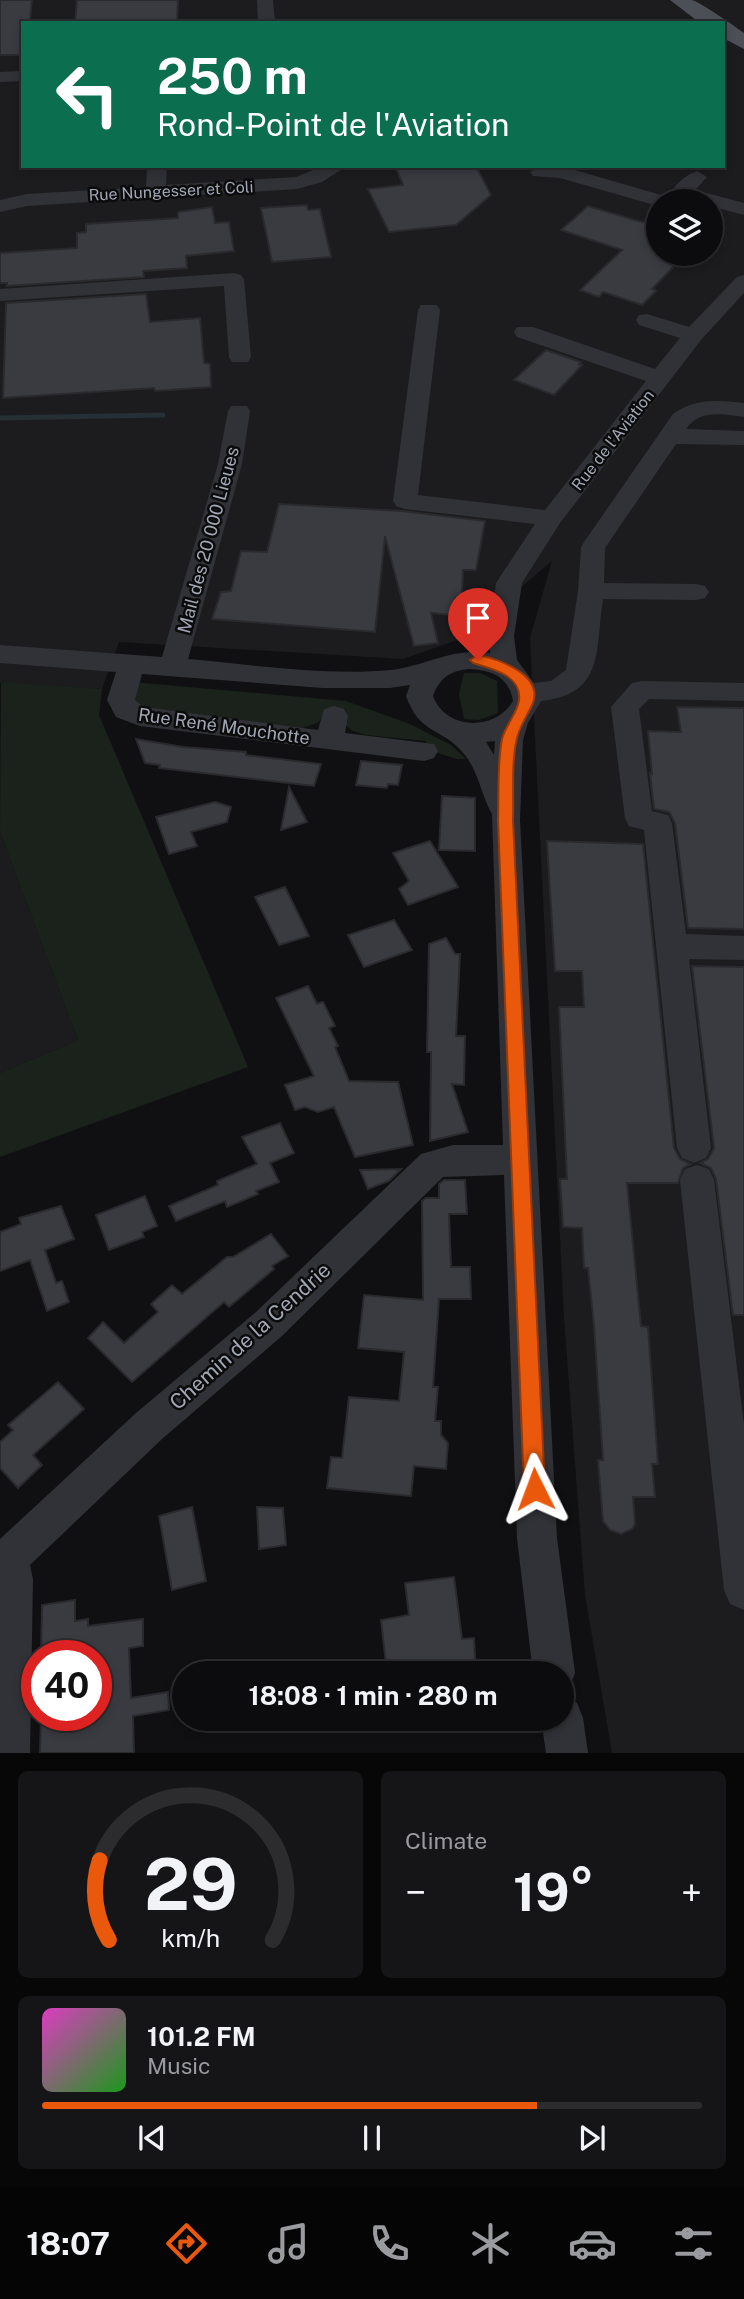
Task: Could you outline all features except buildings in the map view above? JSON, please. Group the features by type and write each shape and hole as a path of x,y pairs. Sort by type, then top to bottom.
{"main road":[{"path":"692,2 712,21"},
{"path":"725,30 744,43"}],"street":[{"path":"265,0 267,21"},
{"path":"0,77 21,76"},
{"path":"156,192 157,168"},
{"name":"Rue Nungesser et Coli","path":"0,206 27,200 297,183 334,168"},
{"path":"541,172 561,172 646,205"},
{"path":"697,177 681,192 742,218"},
{"path":"723,217 742,218"},
{"path":"0,295 234,279 240,358"},
{"name":"Rue de l'Aviation","path":"510,670 504,661 500,636 509,583 551,518 693,335 744,281"},
{"path":"429,310 405,500 551,518"},
{"path":"647,320 693,335"},
{"path":"525,332 660,378"},
{"path":"526,693 555,690 569,684 579,673 591,591 593,548 681,419 700,407 744,410"},
{"name":"Mail des 20 000 Lieues","path":"173,667 230,464 239,411"},
{"path":"669,438 744,438"},
{"path":"654,459 713,438"},
{"path":"591,591 696,592"},
{"name":"Rue de l'Aviation","path":"442,667 482,637 503,612"},
{"path":"0,654 323,679 390,678 486,661 510,670 521,681 526,693 525,708 516,721 509,740 506,820 537,1538 552,1661"},
{"name":"Rue René Mouchotte","path":"132,664 121,700 126,710 133,713 332,728 424,751"},
{"path":"423,707 421,688 442,667"},
{"path":"323,679 423,707 437,723 460,732 473,744 489,769 506,820"},
{"path":"744,692 642,690 625,707 639,818 658,823 744,1590"},
{"path":"460,732 491,732 516,721"},
{"path":"670,946 744,948"},
{"name":"Chemin de la Cendrie","path":"4,1562 149,1426 269,1324 365,1228 433,1165 453,1160 521,1160"},
{"path":"4,1562 13,1578 9,1753"},
{"path":"564,1731 567,1753"}],"shaded area":[{"path":"0,0 744,0 744,1753 612,1753 585,1595 564,1318 530,638 552,561 460,639 403,659 119,642 102,689 0,683"},
{"path":"464,673 480,673 497,681 498,713 479,720 464,719 459,694"},
{"path":"1,682 102,689 99,715 248,1067 0,1157 0,1073 78,1040 0,832"},
{"path":"132,682 346,701 410,724 451,745 466,759 457,759 425,749 426,741 366,735 351,730 346,725 346,710 326,708 319,722 303,728 139,707 128,690"},
{"path":"0,832 78,1040 0,1073"}],"waterway":[{"path":"0,418 163,415"}],"route":[{"path":"478,660 495,663 516,675 524,687 527,701 509,740 506,820 535,1489"}]}
